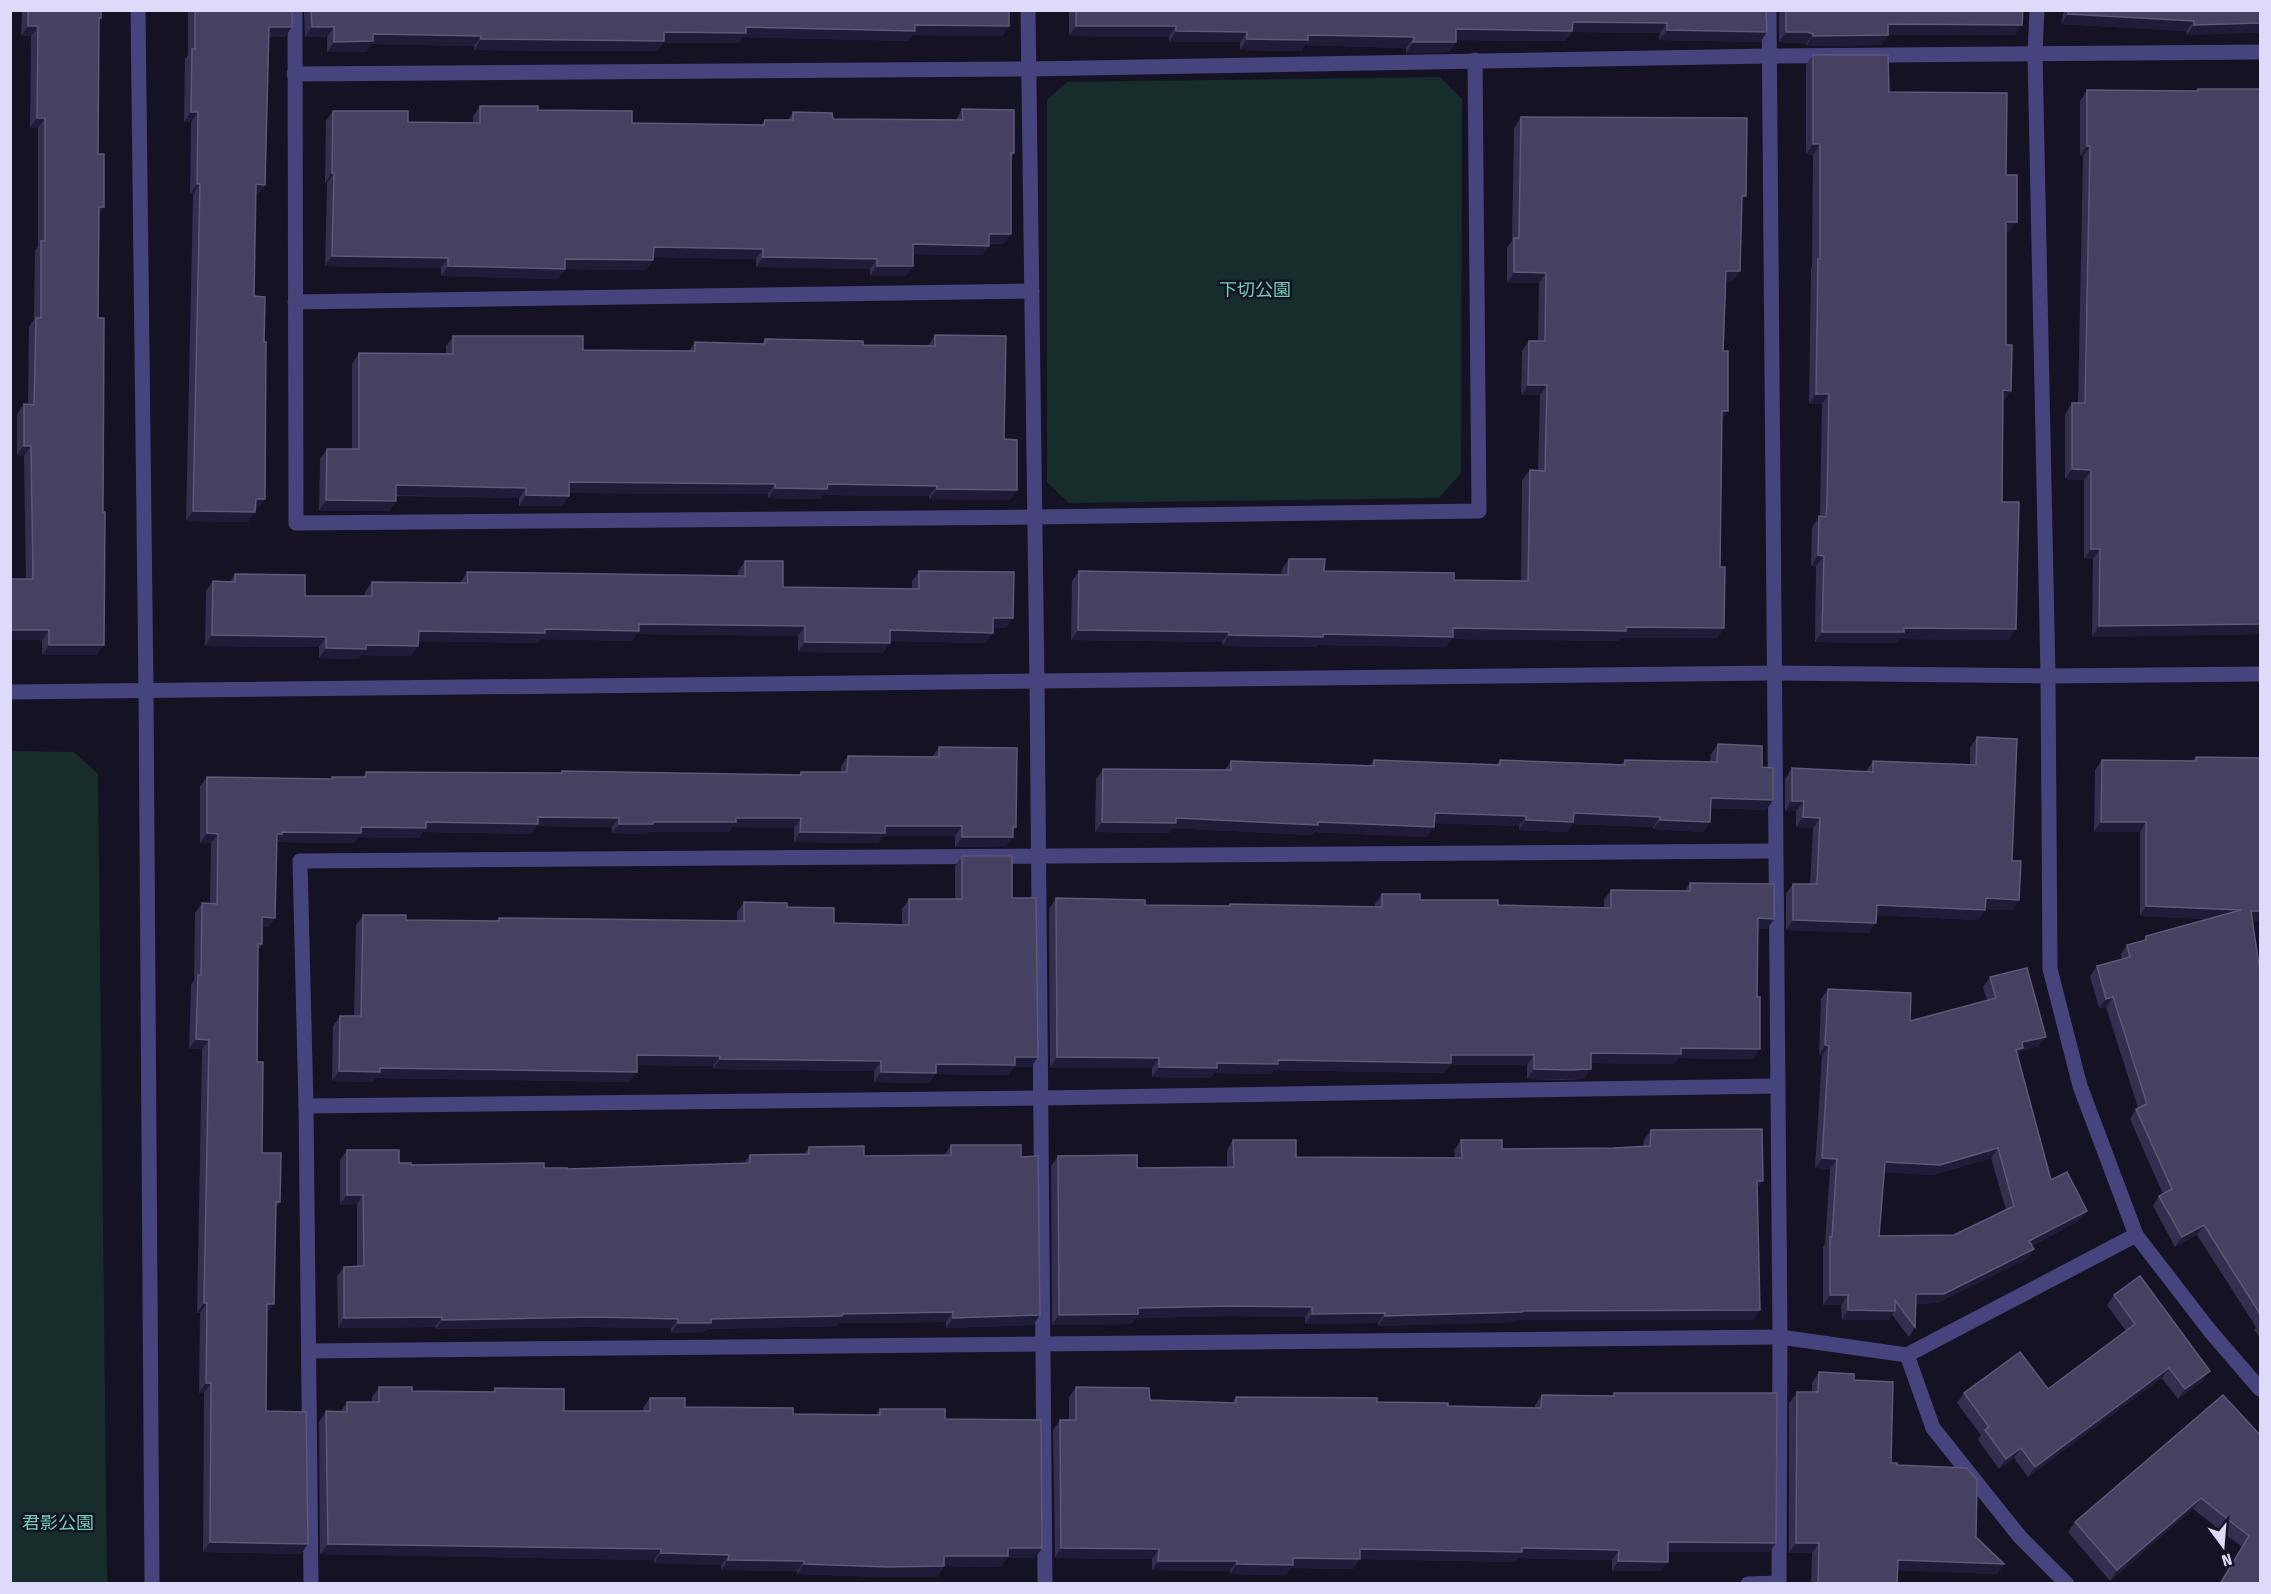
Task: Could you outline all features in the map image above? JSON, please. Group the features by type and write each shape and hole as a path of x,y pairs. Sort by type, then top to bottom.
{"street":[{"path":"138,10 146,692 152,1584"},
{"path":"295,10 296,523 1479,511 1475,60"},
{"path":"1028,10 1045,1584"},
{"path":"1748,1584 1779,1583 1780,1337 1776,1086 1769,10"},
{"path":"2037,10 2035,53 2048,676 2050,969 2080,1086 2136,1235 2210,1331 2260,1389"},
{"path":"294,74 1028,69 1475,60 2260,52"},
{"path":"295,302 1032,291"},
{"path":"10,692 1774,673 2048,676 2260,674"},
{"path":"311,1584 306,1106 300,861 1775,851"},
{"path":"306,1106 1041,1098 1776,1086"},
{"path":"309,1351 1780,1337 1907,1354 2136,1235"},
{"path":"1907,1354 1933,1428 2020,1537 2067,1584"}],"green space":[{"name":"下切公園","path":"1440,77 1462,99 1461,473 1439,498 1069,503 1047,482 1047,100 1067,82"},
{"name":"君影公園","path":"11,751 74,752 98,774 107,1583 11,1583"}],"building":[{"path":"28,10 101,10 101,18 99,18 98,154 104,154 104,207 99,207 98,318 104,318 104,645 49,645 49,630 10,630 10,579 33,579 31,446 24,446 24,404 34,405 36,318 41,318 41,241 45,241 45,118 37,118 38,26 28,26"},
{"path":"195,10 292,10 292,27 269,27 265,185 256,184 254,296 265,297 264,342 266,342 265,499 256,499 255,512 193,511 200,184 197,184 198,112 191,112"},
{"path":"311,10 1009,10 1009,26 915,25 915,31 746,27 746,33 664,32 664,41 481,39 481,36 373,34 373,41 334,42 334,27 312,27"},
{"path":"1076,10 1766,10 1767,32 1667,30 1667,23 1573,22 1572,31 1456,29 1456,42 1413,42 1414,37 1308,35 1308,40 1247,39 1247,32 1176,31 1176,26 1076,26"},
{"path":"1786,10 2023,10 2022,25 1888,24 1888,35 1813,36 1808,32 1786,32"},
{"path":"2069,10 2260,10 2260,23 2194,25 2194,21 2068,14"},
{"path":"1813,55 1888,55 1889,92 2007,93 2006,175 2017,175 2017,222 2006,222 2006,345 2012,345 2011,391 2003,390 2002,502 2019,502 2016,629 1904,628 1904,632 1822,632 1824,556 1818,555 1819,516 1826,517 1829,394 1816,394 1818,259 1820,259 1820,144 1813,144"},
{"path":"2198,89 2260,89 2260,624 2099,626 2100,549 2091,549 2091,470 2072,469 2072,403 2085,403 2090,146 2087,146 2087,90 2198,91"},
{"path":"480,106 538,106 538,110 632,111 632,123 764,125 765,120 793,120 793,112 832,113 833,119 963,120 962,109 1014,110 1014,153 1011,153 1011,234 989,234 989,246 913,244 913,266 877,266 877,259 763,257 763,249 654,247 653,260 565,259 565,269 448,266 448,258 332,256 333,111 408,111 408,122 480,123"},
{"path":"1521,117 1747,118 1746,196 1742,196 1740,271 1726,271 1723,351 1728,351 1728,411 1722,411 1720,567 1725,567 1724,628 1626,627 1626,631 1453,628 1453,637 1323,634 1323,637 1229,635 1229,632 1078,630 1079,571 1288,575 1289,559 1325,559 1324,571 1454,573 1454,580 1528,581 1530,470 1545,471 1547,385 1528,385 1529,341 1545,341 1546,273 1514,272 1514,238 1519,238"},
{"path":"935,335 1006,336 1004,439 1017,440 1017,490 828,484 827,489 775,488 775,484 569,482 569,496 526,495 526,488 396,485 396,501 326,500 327,449 359,449 359,353 453,354 453,336 583,336 583,350 695,351 695,342 765,344 765,339 863,341 863,345 935,346"},
{"path":"745,561 783,561 783,587 919,589 919,571 1014,572 1013,618 993,618 993,633 890,630 890,643 805,642 805,626 639,624 639,631 545,629 545,633 419,631 418,646 366,645 366,649 326,648 326,637 212,635 213,581 235,582 235,574 305,575 305,596 372,596 372,582 468,583 467,572 745,576"},
{"path":"1977,737 2017,739 2012,861 2021,861 2019,900 1986,898 1985,910 1877,905 1876,923 1793,920 1793,884 1817,884 1820,818 1803,817 1804,801 1792,801 1792,768 1873,772 1873,761 1976,765"},
{"path":"1718,744 1762,746 1762,767 1773,768 1773,800 1711,798 1710,822 1574,813 1573,822 1526,820 1526,816 1435,813 1434,827 1318,822 1318,825 1176,818 1176,823 1102,822 1103,769 1231,770 1231,761 1374,766 1374,760 1500,765 1500,760 1625,765 1625,760 1717,762"},
{"path":"939,747 1017,748 1016,827 1013,827 1013,837 962,837 962,826 885,826 885,833 800,832 801,818 736,818 736,822 619,824 619,818 538,817 538,824 426,822 426,828 361,827 361,833 282,832 282,834 277,834 275,918 262,917 262,944 258,944 257,1062 263,1062 262,1153 281,1153 280,1202 276,1202 274,1304 267,1304 266,1411 306,1412 308,1544 210,1542 211,1383 206,1383 207,1303 204,1303 209,1040 196,1039 198,975 201,975 202,903 217,904 218,834 207,833 207,777 332,779 332,777 366,777 366,772 562,773 562,771 801,775 801,772 847,772 848,756 939,757"},
{"path":"2196,757 2260,758 2260,911 2251,911 2260,973 2260,1314 2204,1225 2182,1237 2159,1196 2172,1189 2136,1109 2147,1104 2113,997 2106,999 2097,966 2130,957 2127,945 2146,940 2146,936 2241,910 2146,906 2146,822 2101,822 2102,760 2196,761"},
{"path":"962,856 1012,856 1012,898 1036,898 1038,1057 1015,1057 1015,1065 936,1064 936,1073 881,1072 881,1061 720,1059 720,1056 637,1055 637,1072 380,1068 380,1072 339,1071 340,1016 361,1016 363,915 406,915 406,920 499,921 499,918 744,921 744,902 787,903 787,907 834,908 834,923 909,925 909,899 962,899"},
{"path":"1690,883 1774,884 1774,919 1758,918 1757,997 1760,997 1760,1049 1681,1048 1681,1054 1591,1053 1591,1069 1568,1070 1534,1069 1534,1055 1451,1055 1451,1063 1278,1060 1278,1064 1217,1063 1217,1068 1159,1067 1159,1058 1057,1057 1056,898 1145,900 1145,905 1382,907 1382,894 1420,894 1420,900 1498,900 1498,905 1611,908 1611,890 1690,891"},
{"path":"2027,968 2046,1037 2022,1042 2023,1048 2016,1050 2051,1180 2067,1172 2087,1211 2029,1241 2034,1249 1944,1294 1916,1294 1915,1327 1895,1300 1895,1311 1848,1310 1848,1295 1830,1295 1830,1237 1832,1237 1837,1159 1822,1158 1829,1046 1825,1045 1828,989 1911,993 1910,1021 1996,998 1990,977","holes":["1998,1148 2014,1206 1954,1235 1879,1236 1885,1162 1940,1165"]},
{"path":"1762,1129 1763,1181 1757,1181 1760,1310 1522,1311 1385,1316 1385,1313 1312,1314 1312,1307 1233,1306 1138,1308 1138,1314 1059,1315 1058,1156 1137,1155 1137,1168 1234,1167 1233,1140 1296,1140 1296,1157 1462,1158 1461,1140 1502,1140 1502,1149 1614,1148 1650,1146 1651,1130"},
{"path":"951,1145 1021,1145 1021,1157 1038,1156 1040,1315 953,1318 953,1312 842,1314 842,1316 711,1319 711,1323 678,1323 678,1319 594,1317 442,1320 442,1317 344,1318 344,1267 364,1266 363,1195 347,1195 347,1150 399,1150 399,1163 411,1163 411,1165 544,1163 544,1168 567,1169 750,1163 750,1155 809,1154 809,1147 864,1146 864,1156 951,1155"},
{"path":"2140,1276 2210,1371 2185,1389 2169,1368 2035,1467 2021,1448 2006,1459 1985,1430 1989,1427 1964,1393 2020,1352 2048,1389 2135,1324 2114,1295"},
{"path":"1819,1372 1854,1374 1854,1380 1893,1382 1891,1463 1967,1468 1977,1480 1976,1537 2004,1564 1898,1560 1897,1584 1818,1584 1819,1543 1796,1543 1797,1392 1818,1392"},
{"path":"379,1387 412,1387 412,1391 495,1392 495,1388 564,1389 564,1411 650,1411 650,1398 685,1398 685,1407 793,1408 793,1414 880,1415 880,1409 945,1409 945,1419 1041,1420 1042,1548 1008,1548 1008,1556 944,1556 944,1566 889,1567 804,1564 804,1561 728,1560 729,1555 661,1553 661,1549 328,1544 326,1411 347,1412 347,1402 379,1402"},
{"path":"1076,1387 1149,1388 1150,1400 1236,1403 1236,1397 1377,1398 1377,1402 1541,1408 1542,1395 1777,1393 1776,1543 1668,1542 1668,1562 1618,1561 1619,1550 1522,1548 1522,1552 1360,1549 1360,1559 1293,1558 1293,1565 1237,1564 1237,1561 1158,1561 1159,1549 1061,1548 1060,1420 1076,1420"},
{"path":"2223,1395 2260,1435 2260,1584 2220,1584 2249,1536 2201,1498 2117,1570 2075,1522"}]}
